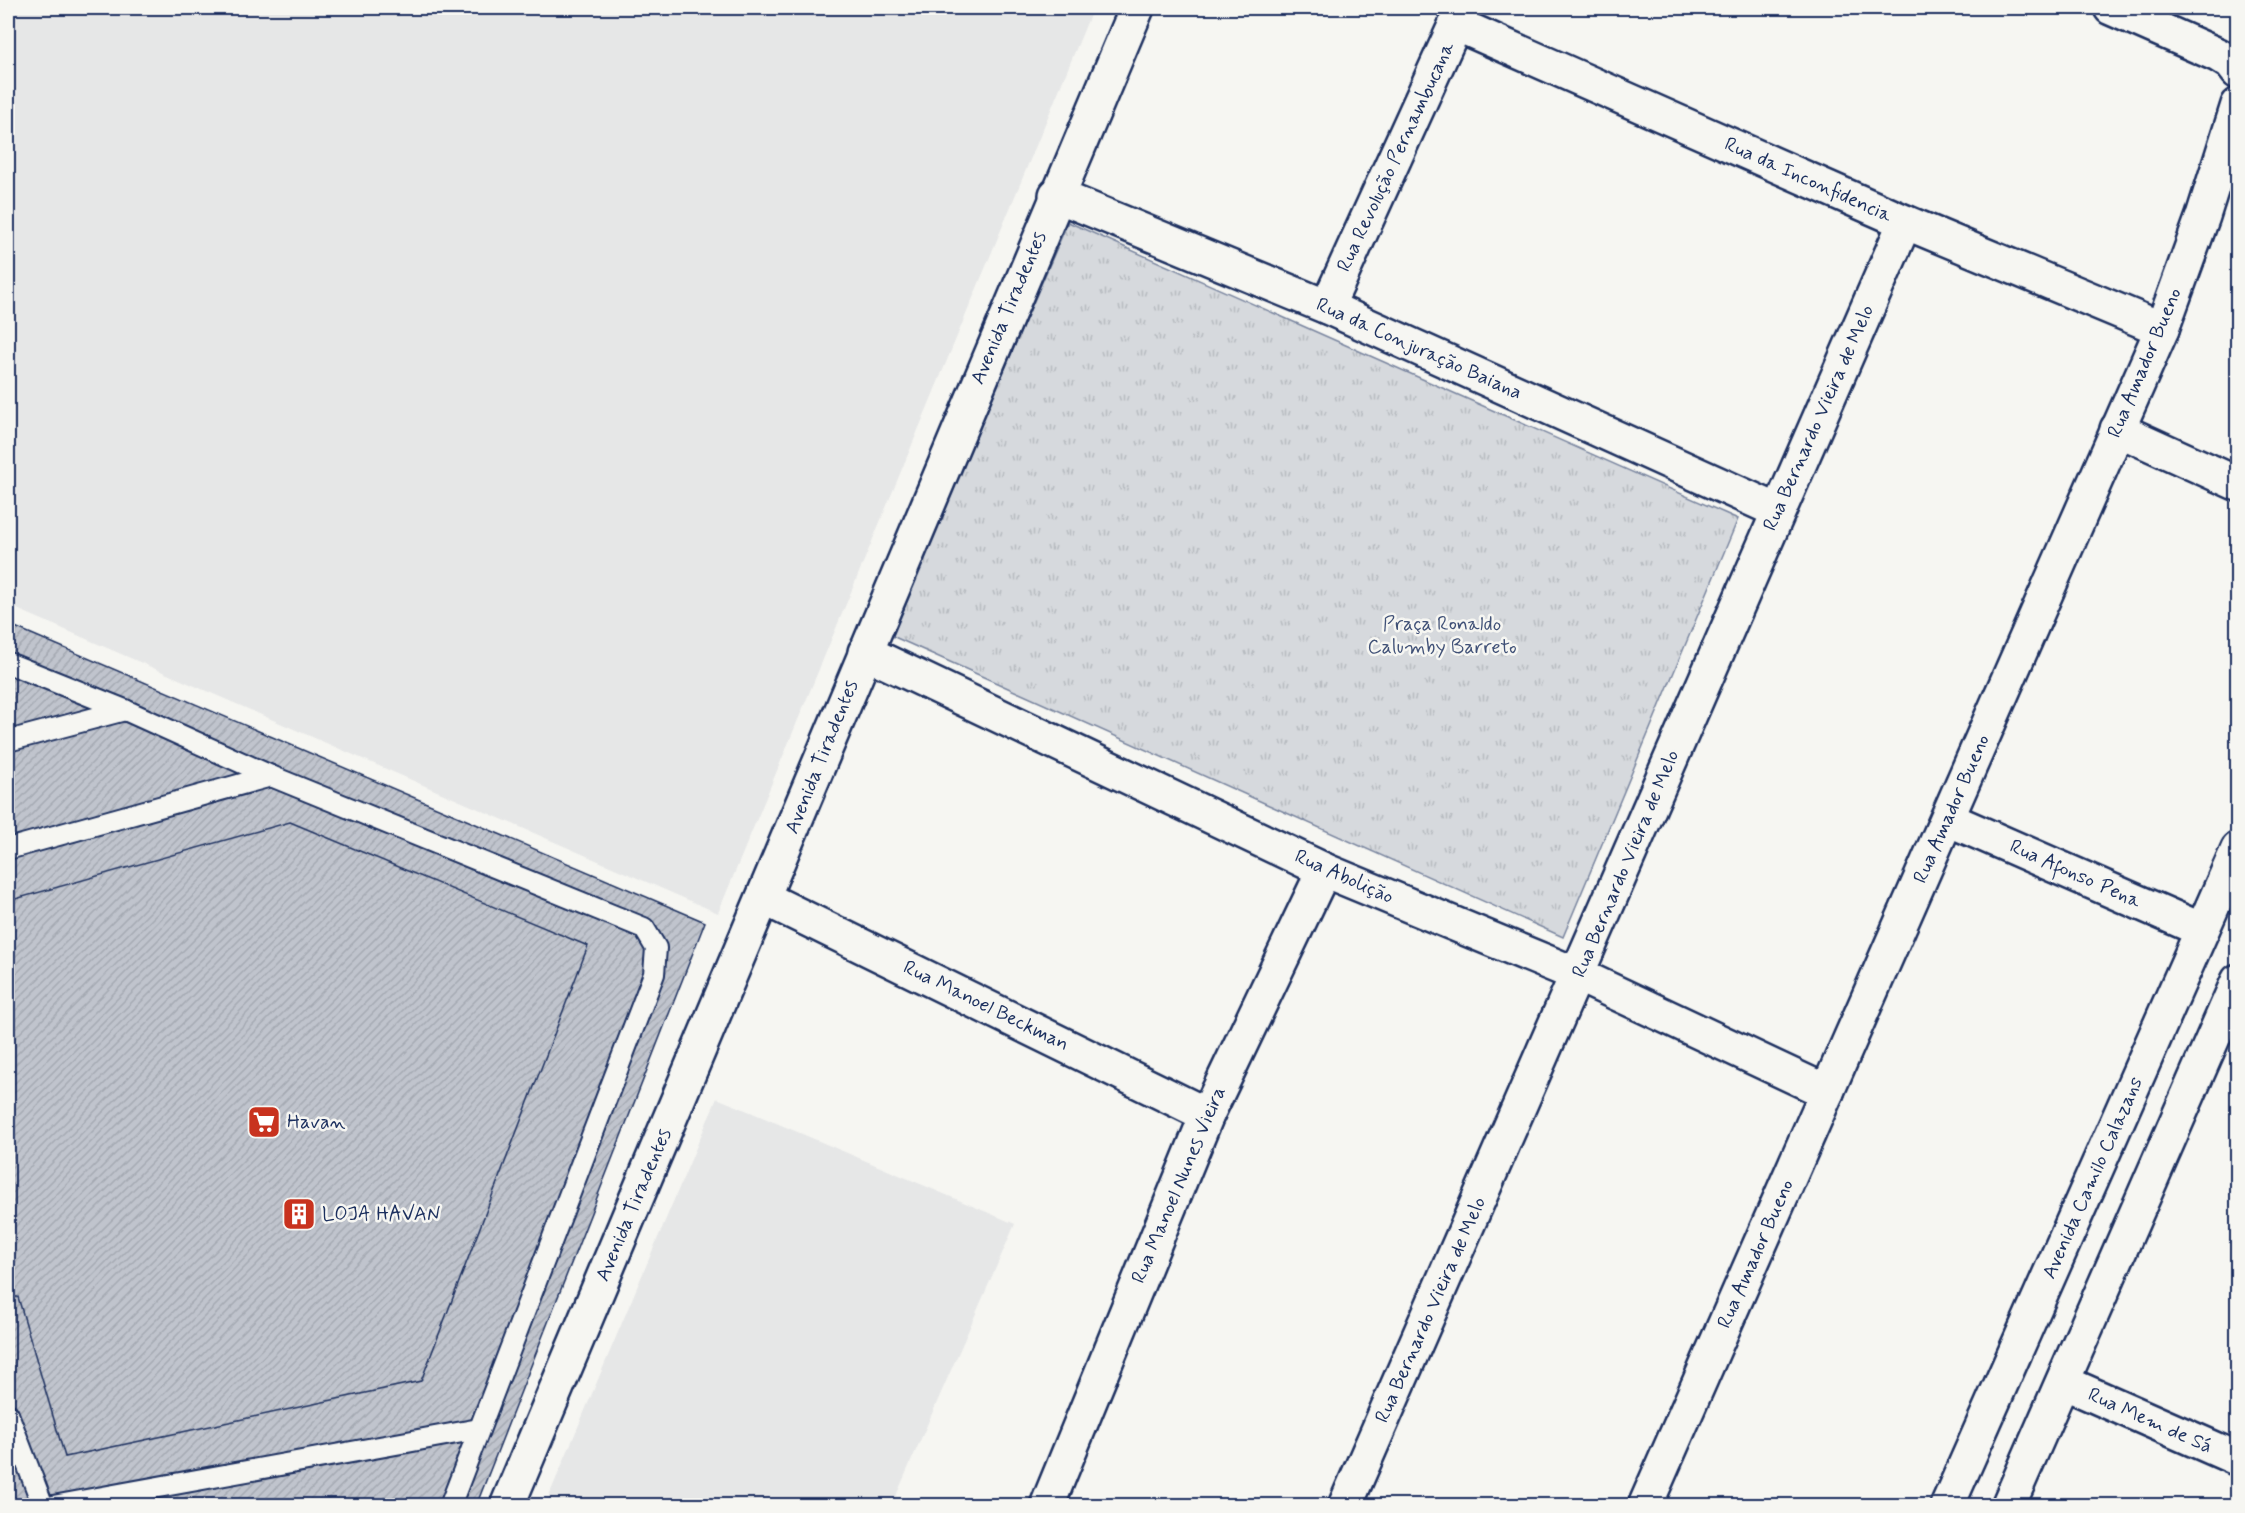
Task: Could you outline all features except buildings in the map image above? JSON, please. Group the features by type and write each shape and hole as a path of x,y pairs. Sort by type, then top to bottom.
{"street":[{"name":"Avenida Tiradentes","path":"507,1506 764,898 1056,195 1137,8"},
{"path":"2111,8 2218,55 2231,63 2238,72"},
{"name":"Rua da Inconfidencia","path":"1460,16 1905,222 2162,329"},
{"name":"Rua Revolução Pernambucana","path":"1327,307 1460,16"},
{"name":"Rua Amador Bueno","path":"1644,1506 2162,329 2203,216 2238,105"},
{"name":"Rua da Conjuração Baiana","path":"1056,195 1327,307 1778,511"},
{"name":"Rua Bernardo Vieira de Melo","path":"1345,1506 1905,222"},
{"path":"2117,429 2238,484"},
{"name":"Rua Abolição","path":"865,652 1324,870 1578,975 1827,1092"},
{"name":"Rua Afonso Pena","path":"1948,819 2202,930"},
{"name":"Avenida Camilo Calazans","path":"1947,1506 2238,849"},
{"name":"Rua Manoel Nunes Vieira","path":"1047,1506 1207,1114 1324,870"},
{"name":"Rua Manoel Beckman","path":"764,898 1207,1114"},
{"path":"2008,1506 2238,981"},
{"path":"2099,1167 2148,1187"},
{"name":"Rua Mem de Sá","path":"2064,1382 2238,1459"}],"lane":[{"path":"8,663 125,710 271,776 644,928 656,948 654,974 450,1506"},
{"path":"8,741 125,710"},
{"path":"8,849 271,776"},
{"path":"8,1414 44,1506"},
{"path":"53,1506 478,1430"}],"shaded area":[{"path":"8,8 1093,8 718,913 8,605"},
{"path":"717,1098 1015,1224 892,1505 545,1505"}],"green space":[{"name":"Praça Ronaldo Calumby Barreto","path":"1068,222 1738,519 1563,937 890,635"}],"place":[{"name":"Havan","path":"264,1122"},
{"name":"LOJA HAVAN","path":"299,1214"}]}
